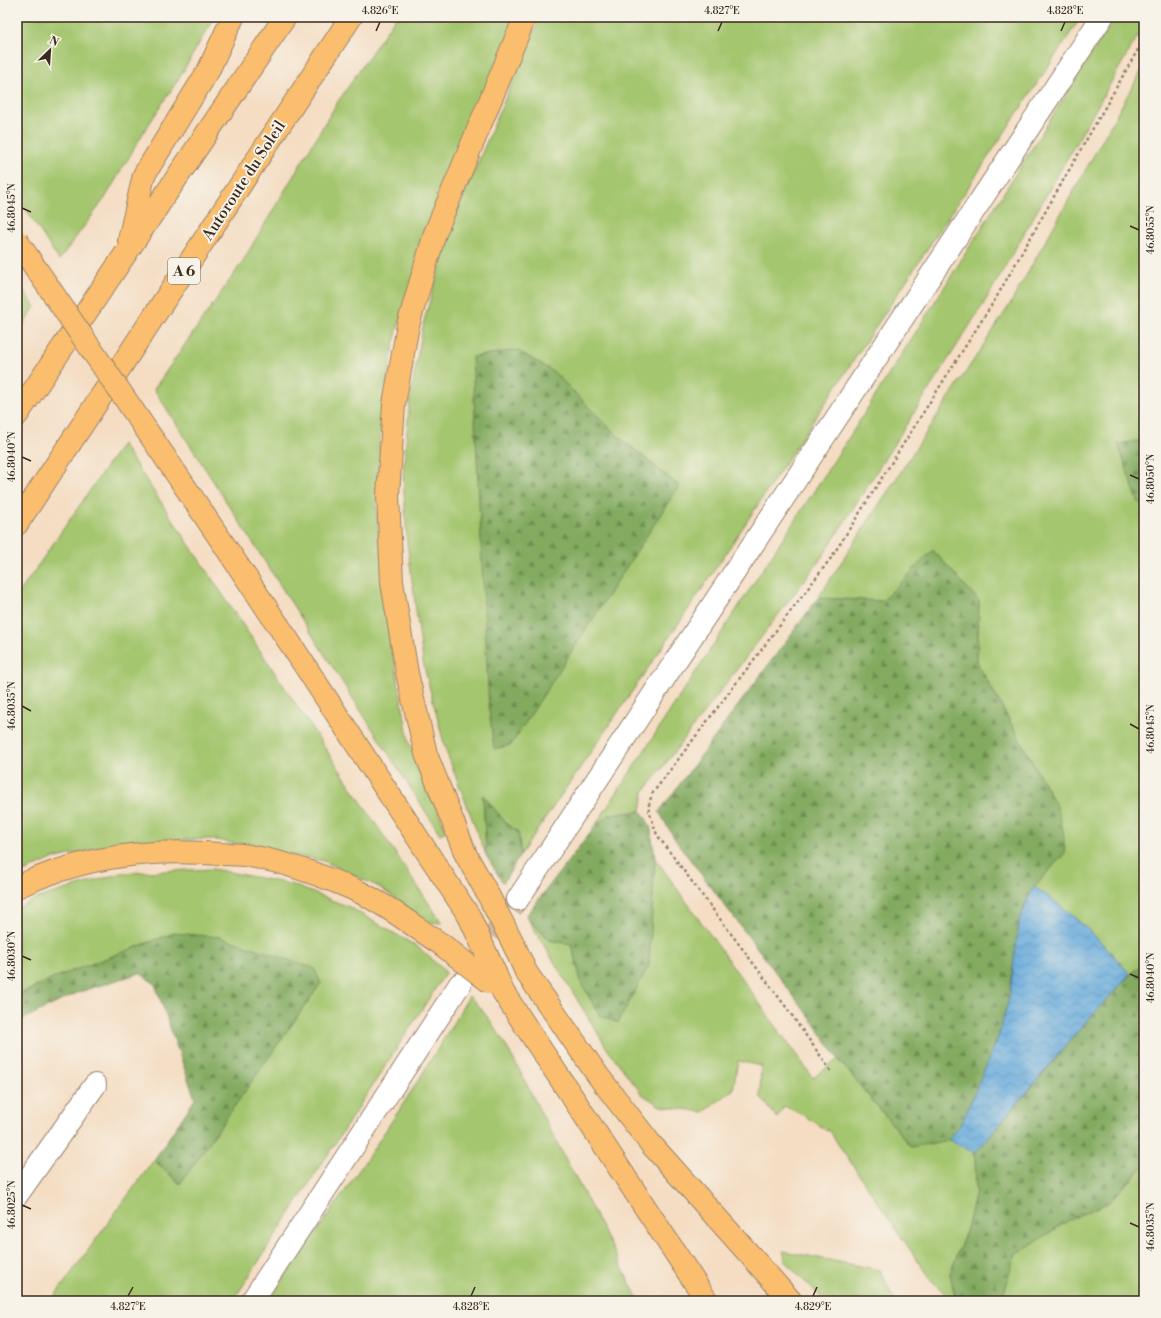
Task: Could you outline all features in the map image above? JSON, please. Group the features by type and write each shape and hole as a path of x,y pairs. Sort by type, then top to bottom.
{"highway":[{"path":"126,252 144,175 208,71 233,17"},
{"path":"17,416 285,17"},
{"name":"Autoroute du Soleil","path":"17,524 351,17"},
{"path":"525,17 435,233 408,325 394,404 388,495 392,582 407,673 426,754 466,855 485,889 510,948 599,1077 650,1143 791,1301"},
{"path":"17,241 286,637 469,916 497,983 707,1301"},
{"path":"17,887 41,876 94,860 146,853 190,851 250,856 311,873 355,890 389,909 497,983"},
{"path":"469,916 510,948"}],"street":[{"path":"518,899 1102,17"},
{"path":"252,1301 460,984"},
{"path":"17,1195 95,1085"}],"path":[{"path":"831,1071 786,1007 657,835 648,808 652,794 831,558 996,298 1144,39"}],"green space":[{"path":"17,17 214,17 181,75 145,130 105,198 59,260 17,196"},
{"path":"396,17 516,17 397,330 382,404 376,504 391,641 409,742 447,831 440,834 154,389 241,264 337,103"},
{"path":"540,17 1081,17 698,595 521,854 518,832 506,823 483,796 486,855 446,751 423,662 407,542 403,475 410,398 424,321 453,221","holes":["472,357 554,372 618,436 679,486"]},
{"path":"1115,17 1144,17 1144,25 984,303 822,557 644,792 641,811 609,815 595,826 850,436"},
{"path":"1144,66 1144,440 1118,444 1138,501 1144,505 1144,963 1130,974 1073,916 1034,887 1065,853 1057,807 977,662 979,601 933,551 882,601 818,598 1009,306"},
{"path":"17,281 35,307 17,334"},
{"path":"517,350 554,372 618,436 679,486 511,745 494,749 489,709 472,357"},
{"path":"1144,440 1144,505 1138,502 1118,444"},
{"path":"122,444 442,923 428,922 379,887 324,861 211,839 125,842 52,859 17,875 17,596"},
{"path":"933,550 979,601 977,662 1057,807 1063,830 1065,853 1034,887 1020,916 1009,998 998,1038 962,1122 949,1140 911,1147 838,1059 814,1023 676,841 659,812 818,598 882,601"},
{"path":"483,795 506,823 518,832 521,854 503,883 486,855"},
{"path":"641,811 650,825 655,858 649,965 618,1023 599,1015 582,984 571,944 549,940 526,916 595,826 609,815"},
{"path":"655,858 813,1078 838,1059 911,1147 949,1140 975,1153 976,1191 968,1226 950,1274 956,1301 952,1301 930,1279 830,1132 803,1115 784,1106 777,1118 760,1096 761,1066 738,1061 733,1090 704,1112 660,1106 642,1094 608,1050 526,916 549,940 571,944 582,984 618,1023 649,965"},
{"path":"213,869 290,884 349,907 418,947 446,972 233,1301 51,1301 154,1160 180,1183 321,983 174,933 59,976 17,995 17,908 38,898 121,873"},
{"path":"174,933 220,937 314,968 321,983 180,1184 154,1160 195,1099 155,984 140,973 79,992 17,1022 17,996 59,976"},
{"path":"1144,963 1144,1166 1109,1202 1069,1220 1015,1255 1004,1293 1009,1301 956,1301 950,1274 968,1226 976,1191 975,1153 1102,1004"},
{"path":"469,996 490,1020 517,1065 639,1301 268,1301 347,1188 397,1113"},
{"path":"1144,1166 1144,1301 1009,1301 1004,1293 1014,1255 1069,1220 1109,1202"},
{"path":"783,1251 880,1270 895,1301 825,1301 786,1263"}],"water":[{"path":"1034,887 1073,916 1130,974 1084,1024 975,1153 949,1140 962,1122 998,1038 1009,998 1020,916"}],"tunnel":[{"path":"474,964 518,899"}]}
